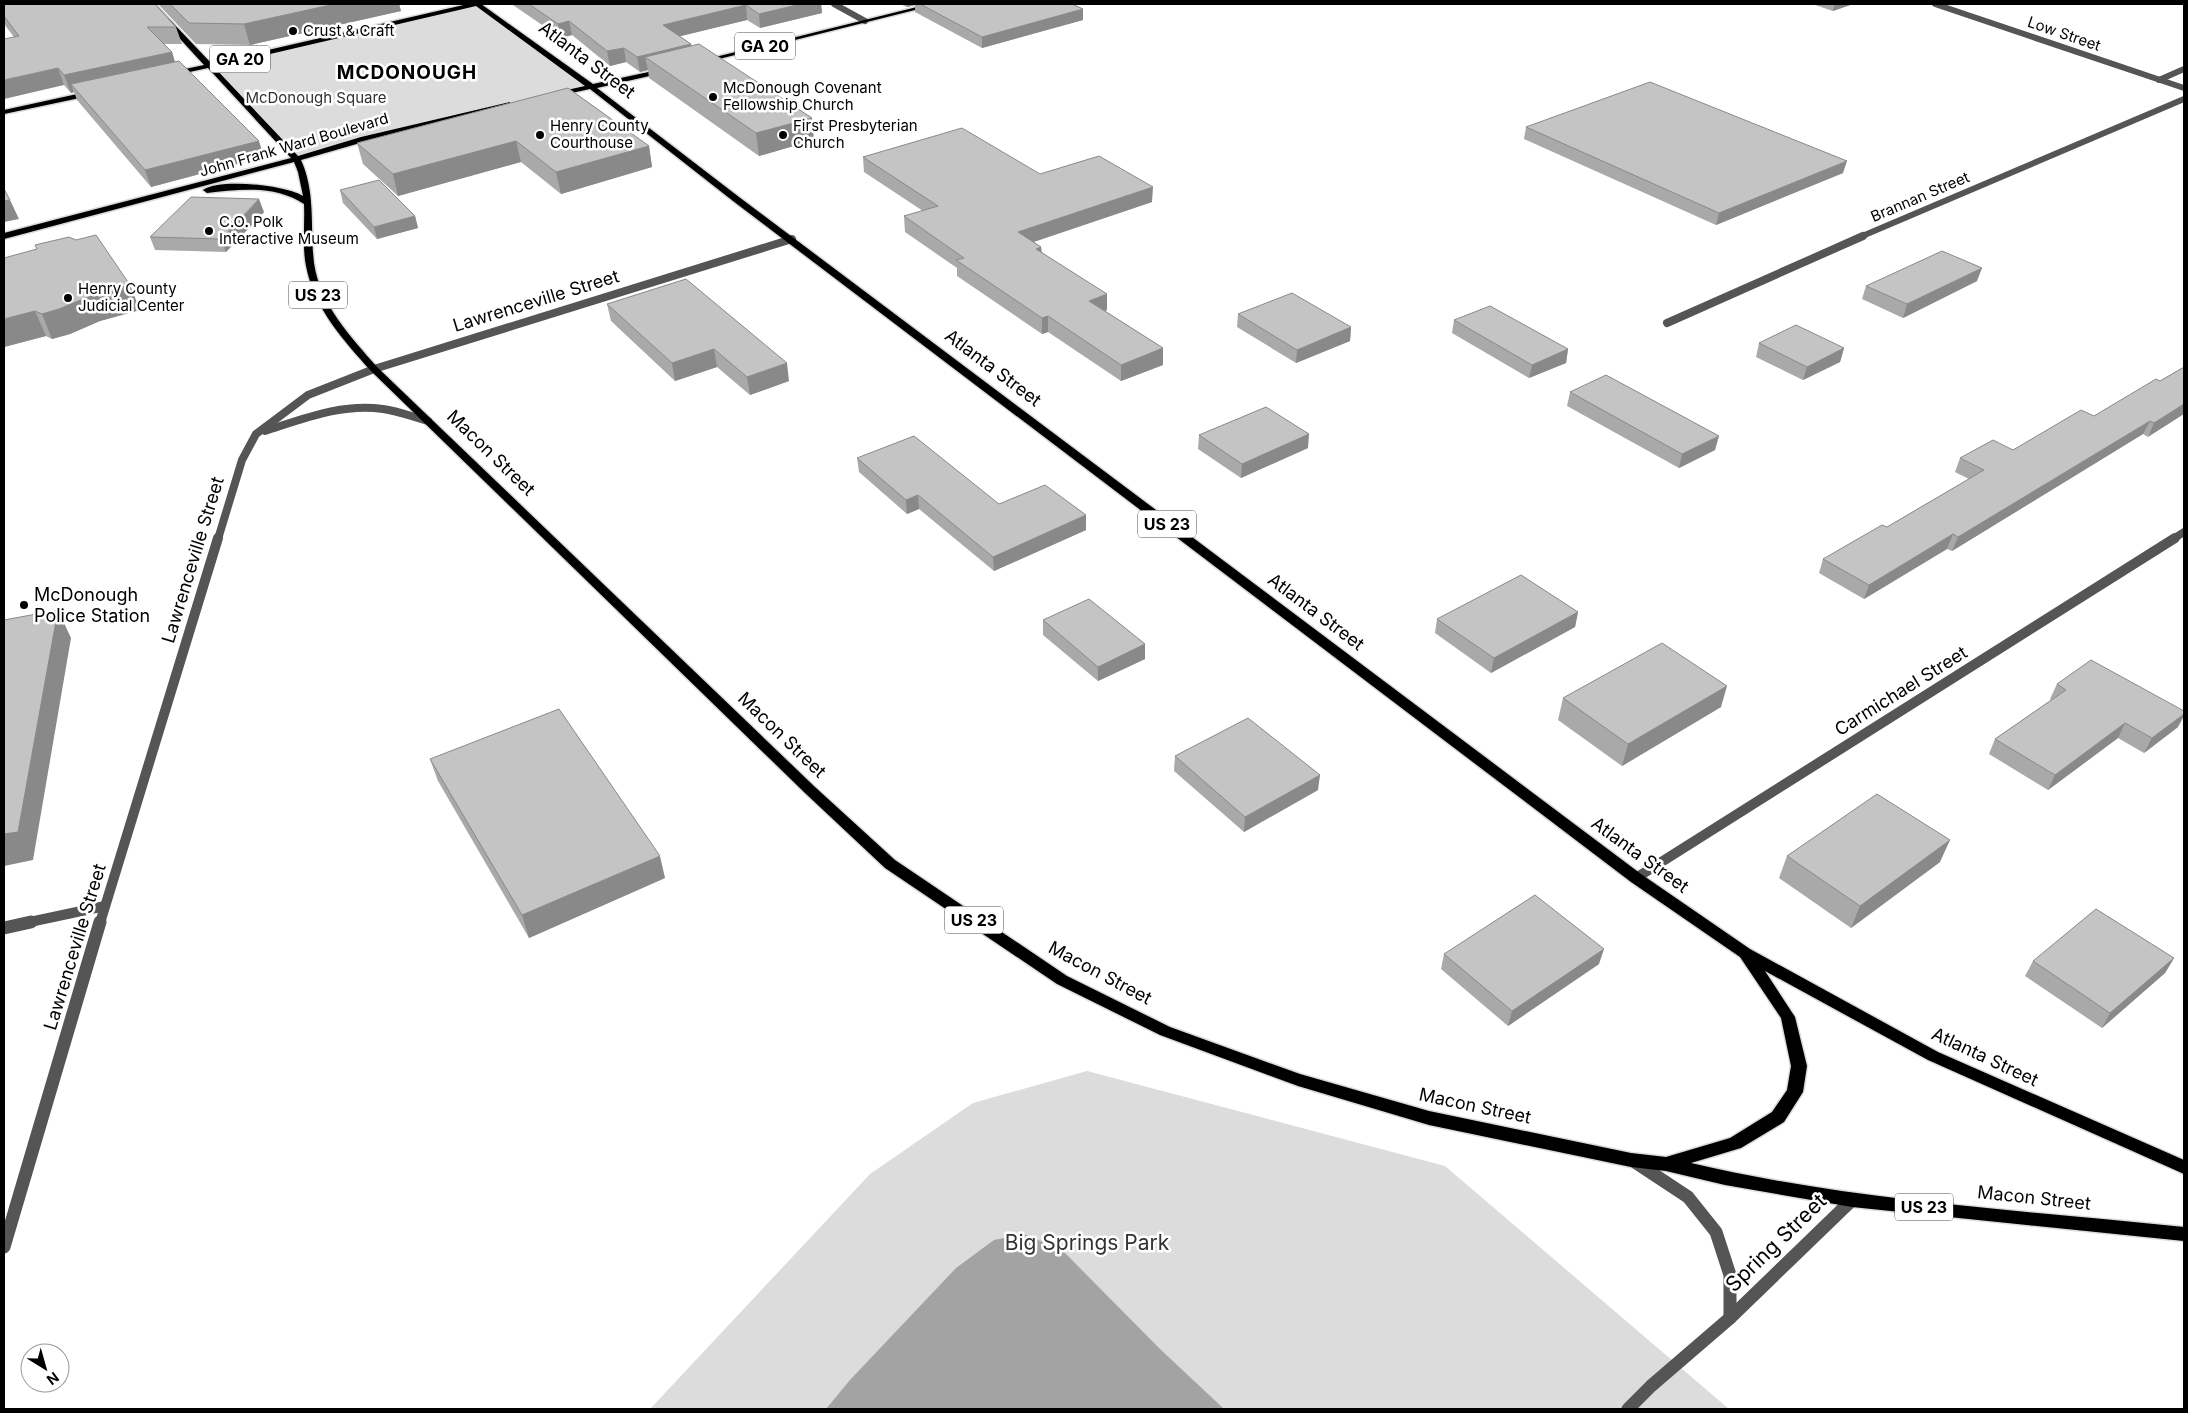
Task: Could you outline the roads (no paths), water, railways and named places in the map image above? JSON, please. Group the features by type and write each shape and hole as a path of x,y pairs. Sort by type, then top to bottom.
{"main road":[{"name":"Macon Street","path":"151,4 297,159 302,169 308,203 308,249 317,292 338,328 374,369 810,790 890,864 1062,980 1165,1031 1298,1080 1429,1118 1631,1160 1666,1164 1725,1178 1852,1200 2184,1234"},
{"name":"GA 20","path":"167,76 476,4"},
{"name":"Atlanta Street","path":"476,4 594,88 736,199 1636,878 1745,954 1933,1056 2184,1167"},
{"name":"GA 20","path":"693,63 936,4"},
{"path":"551,96 594,88 674,68"},
{"path":"4,112 102,90"},
{"name":"John Frank Ward Boulevard","path":"4,236 165,195 382,134 516,102"},
{"path":"165,195 232,187 256,188 292,193 308,203"},
{"path":"1666,1164 1735,1143 1778,1117 1794,1092 1799,1066 1788,1017 1745,954"}],"street":[{"path":"834,4 865,21"},
{"name":"Low Street","path":"1935,4 2184,88"},
{"path":"2159,80 2184,69"},
{"name":"Brannan Street","path":"1667,323 1835,248 2184,99"},
{"name":"Lawrenceville Street","path":"4,1248 105,906 242,460 256,434 308,395 374,369 792,240"},
{"path":"256,434 319,414 350,409 381,409 428,421"},
{"name":"Carmichael Street","path":"1636,878 2184,532"},
{"path":"4,928 105,906"},
{"name":"Spring Street","path":"1631,1160 1688,1197 1716,1232 1730,1275 1730,1318"},
{"name":"Spring Street","path":"1628,1409 1651,1386 1730,1318 1852,1200"}],"place":[{"name":"Crust & Craft","path":"293,31"},
{"name":"McDonough Covenant Fellowship Church","path":"713,97"},
{"name":"Henry County Courthouse","path":"540,135"},
{"name":"First Presbyterian Church","path":"783,135"},
{"name":"C.O. Polk Interactive Museum","path":"209,231"},
{"name":"Henry County Judicial Center","path":"68,298"},
{"name":"McDonough Police Station","path":"24,605"}],"district":[{"name":"MCDONOUGH","path":"407,72"}],"park label":[{"name":"McDonough Square","path":"316,98"},
{"name":"Big Springs Park","path":"1087,1243"}]}
